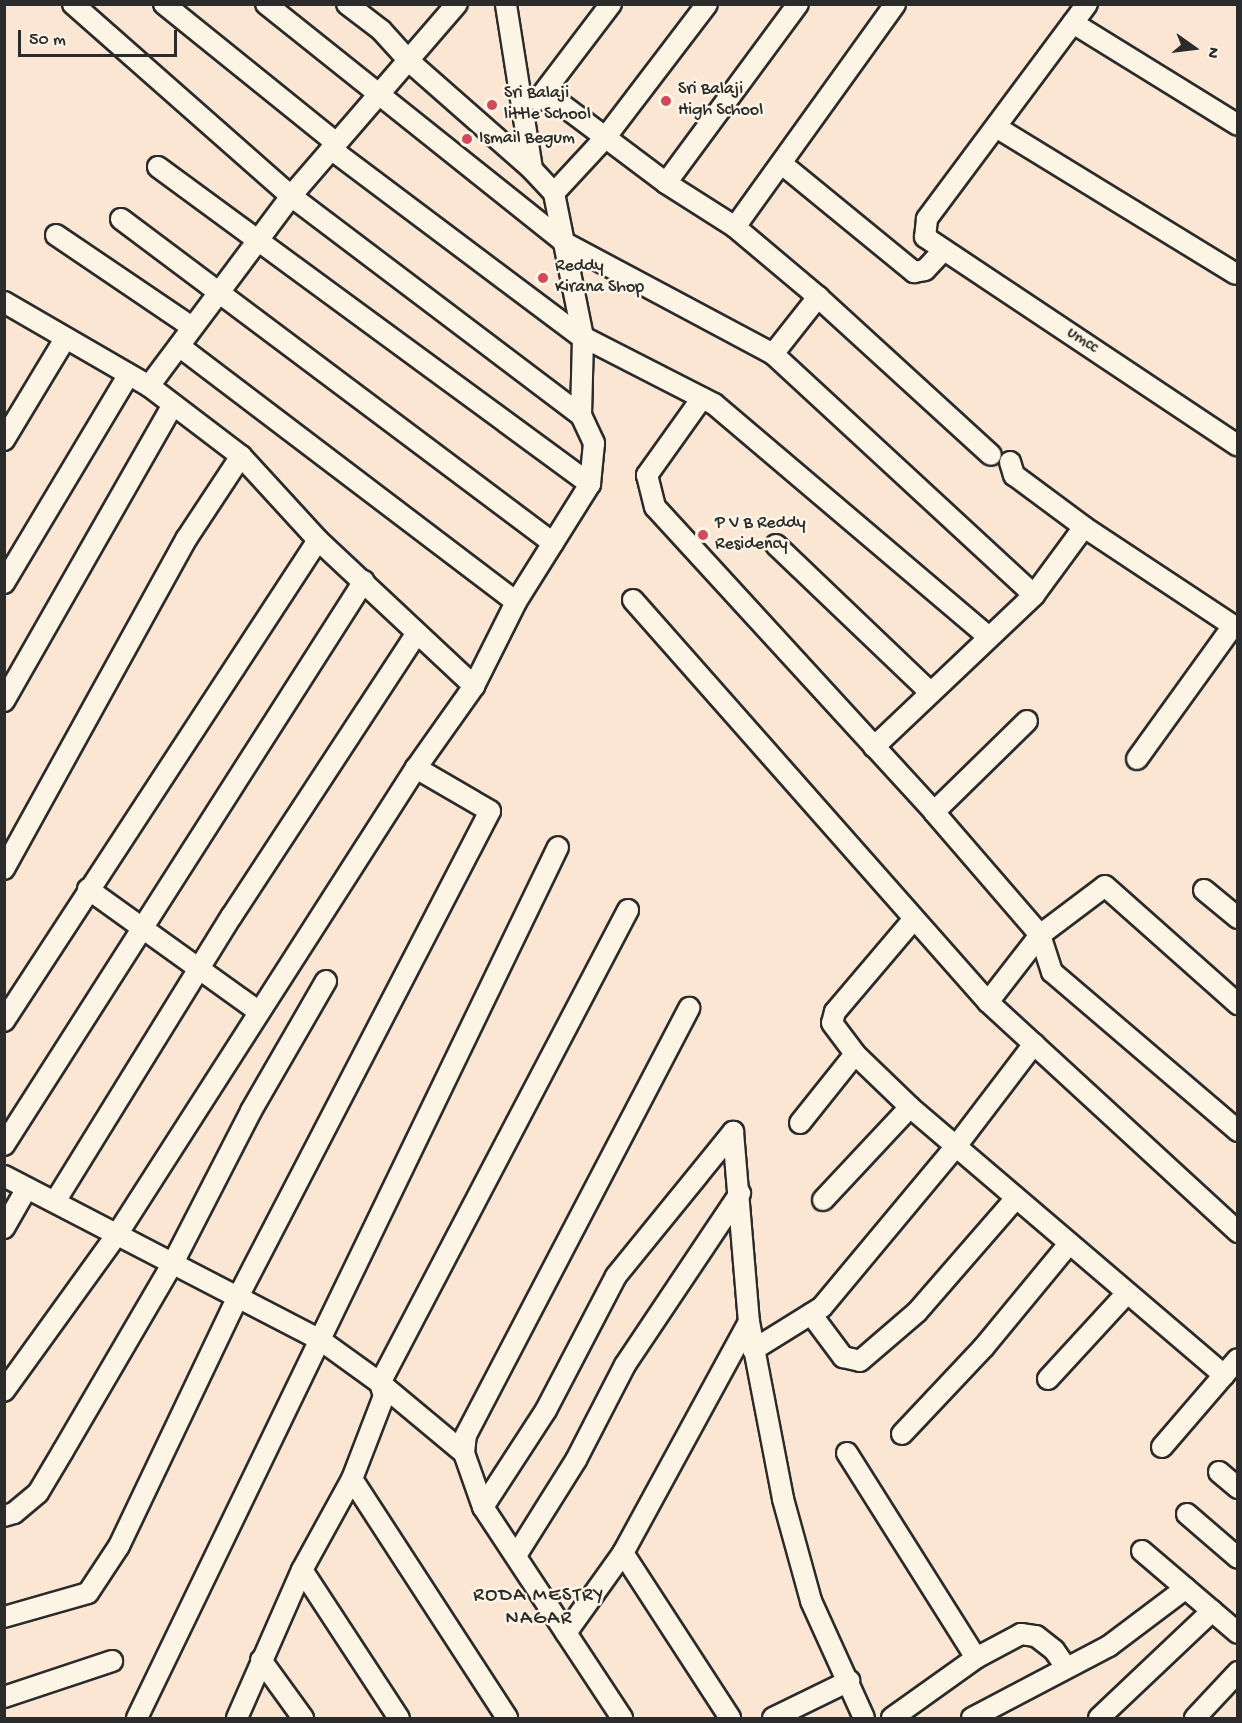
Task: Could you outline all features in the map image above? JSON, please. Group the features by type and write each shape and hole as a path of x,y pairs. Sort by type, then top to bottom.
{"street":[{"path":"73,4 291,196 427,302 581,415"},
{"path":"164,4 334,146 581,337 702,398 771,450 989,637"},
{"path":"266,4 377,95 567,244 773,354 1034,596"},
{"path":"4,1391 118,1233 258,1011 416,768 474,686 516,602 590,484 594,443 581,415 581,337 567,244 554,193 532,169 410,62 381,30 346,4"},
{"path":"506,4 532,169"},
{"path":"525,117 611,4"},
{"path":"554,193 605,138 707,4"},
{"path":"666,183 798,4"},
{"path":"735,227 895,4"},
{"path":"1087,4 996,127 1236,274"},
{"path":"148,386 291,196 377,95 410,62 453,6"},
{"path":"1073,24 1238,125"},
{"path":"545,92 666,183 735,227 818,297 991,455"},
{"name":"umcc","path":"996,127 927,219 925,237 1238,446"},
{"path":"782,164 914,272 925,270 943,250"},
{"path":"158,167 590,484"},
{"path":"121,219 553,543"},
{"path":"56,235 192,327"},
{"path":"773,354 818,297"},
{"path":"4,302 148,386 242,456 318,540 474,686"},
{"path":"4,440 65,339"},
{"path":"179,346 516,602"},
{"path":"4,583 128,376"},
{"path":"702,398 647,475 655,507 934,812 1040,935 1052,972 1238,1131"},
{"path":"4,701 172,406"},
{"path":"4,868 187,538 242,456"},
{"path":"1010,462 1014,475 1084,527 1235,627 1137,759"},
{"path":"874,747 1034,596 1084,527"},
{"path":"4,1021 88,889 318,540"},
{"path":"776,545 932,693"},
{"path":"4,1145 364,581"},
{"path":"633,600 913,920 988,1002 1238,1232"},
{"path":"56,1200 199,969 416,634"},
{"path":"934,812 1027,721"},
{"path":"4,1617 88,1593 119,1546 238,1297 490,811 416,768"},
{"path":"137,1719 558,847"},
{"path":"988,1002 1040,935 1105,886 1238,1004"},
{"path":"88,889 258,1011"},
{"path":"1204,891 1238,918"},
{"path":"237,1719 302,1569 352,1479 384,1396 380,1383 628,910"},
{"path":"913,920 835,1012 832,1023 855,1054 910,1107 1224,1375"},
{"path":"4,1516 14,1514 38,1493 173,1263 251,1111 326,981"},
{"path":"622,1719 517,1554 483,1507 464,1453 466,1435 689,1008"},
{"path":"753,1350 822,1307 957,1145 1034,1044"},
{"path":"800,1123 855,1054"},
{"path":"823,1200 910,1107"},
{"path":"483,1507 546,1410 616,1276 733,1132 753,1350 783,1499 811,1601 849,1681 864,1719"},
{"path":"4,1176 56,1200 319,1339 380,1383 464,1453"},
{"path":"4,1228 27,1188"},
{"path":"517,1554 576,1460 626,1365 740,1193"},
{"path":"811,1314 843,1357 860,1361 916,1312 1016,1197"},
{"path":"902,1434 984,1347 1069,1244"},
{"path":"1048,1379 1127,1293"},
{"path":"566,1633 623,1553 750,1322"},
{"path":"1162,1447 1238,1359"},
{"path":"847,1454 976,1658"},
{"path":"1219,1472 1238,1488"},
{"path":"352,1479 507,1719"},
{"path":"1187,1514 1238,1558"},
{"path":"1142,1551 1212,1611 1236,1628"},
{"path":"623,1553 730,1719"},
{"path":"302,1569 399,1719"},
{"path":"972,1719 1109,1646 1186,1588"},
{"path":"1098,1719 1212,1611"},
{"path":"892,1719 976,1658 1021,1634 1036,1636 1054,1650 1066,1667"},
{"path":"261,1660 303,1719"},
{"path":"4,1697 112,1661"},
{"path":"1194,1719 1238,1671"},
{"path":"773,1719 849,1681"}],"place":[{"name":"Sri Balaji High School","path":"666,101"},
{"name":"Sri Balaji little School","path":"492,105"},
{"name":"Ismail Begum","path":"467,139"},
{"name":"Reddy Kirana Shop","path":"543,278"},
{"name":"P V B Reddy Residency","path":"703,535"}],"district":[{"name":"RODA MESTRY NAGAR","path":"539,1608"}]}
